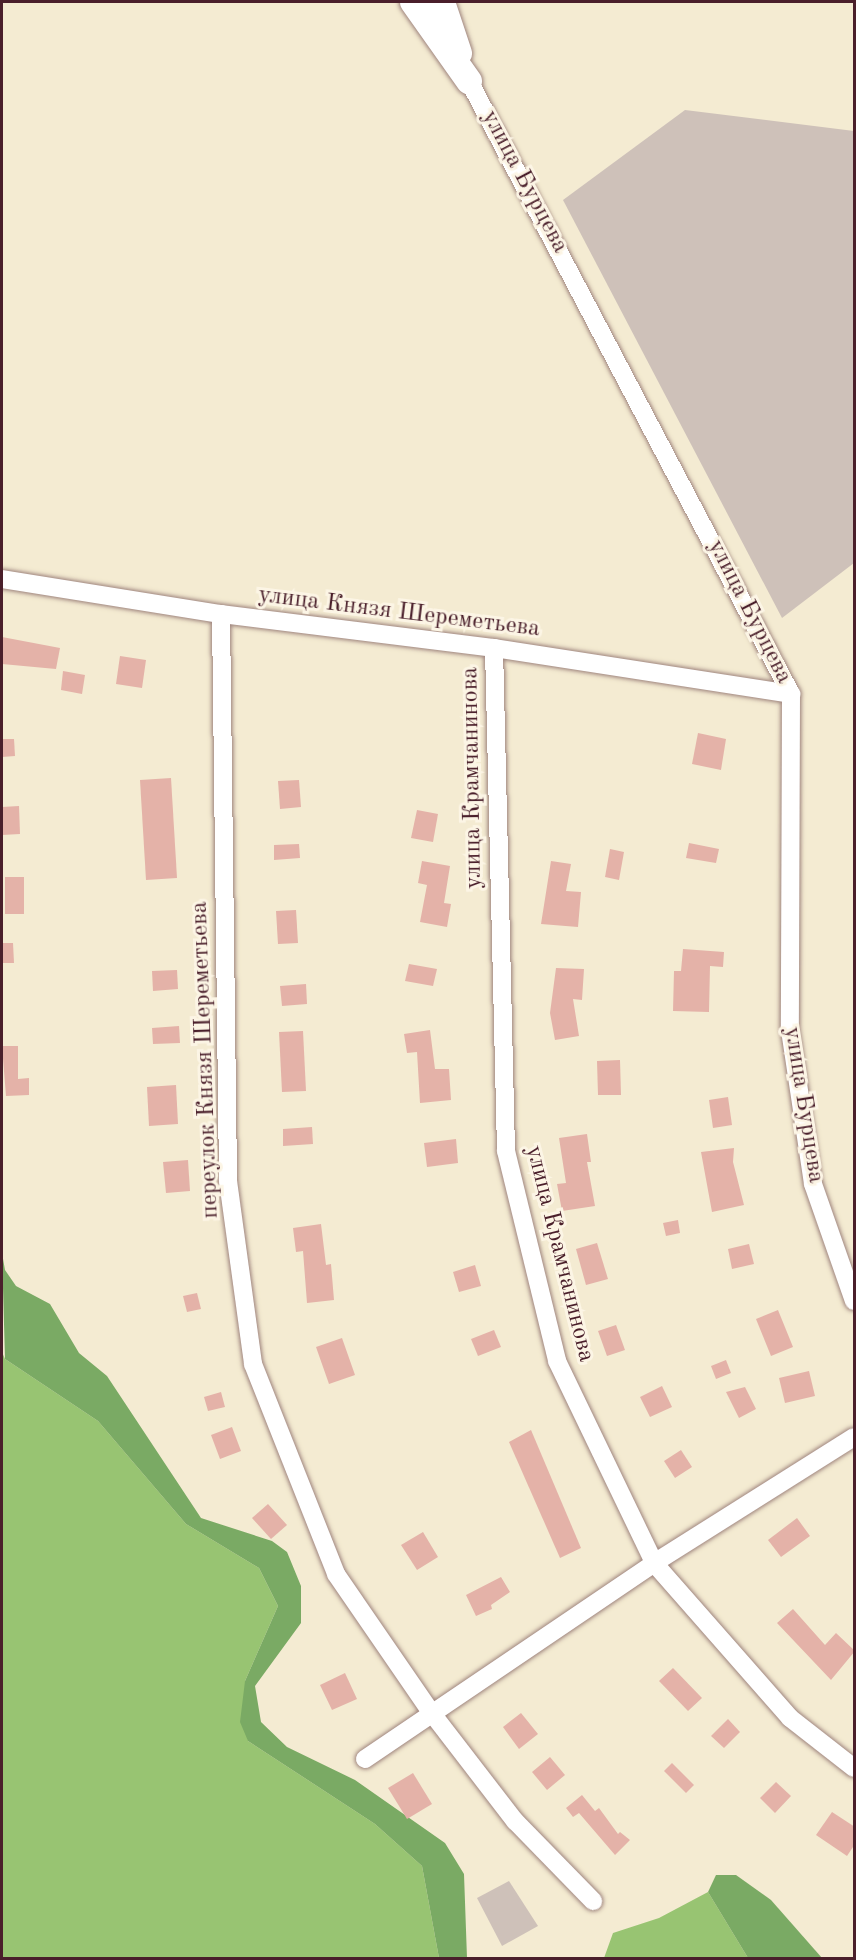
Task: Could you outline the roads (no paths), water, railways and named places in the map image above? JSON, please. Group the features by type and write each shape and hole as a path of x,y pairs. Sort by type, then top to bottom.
{"street":[{"name":"улица Бурцева","path":"413,2 469,81 791,694 790,1030 813,1185 855,1301"},
{"name":"улица Бурцева","path":"442,2 469,81"},
{"name":"улица Князя Шереметьева","path":"2,579 221,614 494,648 791,694"},
{"name":"переулок Князя Шереметьева","path":"221,614 228,1181 253,1364 336,1574 431,1712 515,1821 593,1901"},
{"name":"улица Крамчанинова","path":"494,648 506,1151 557,1360 654,1563 790,1718 855,1768"},
{"path":"365,1759 431,1712 654,1563 855,1437"}]}
